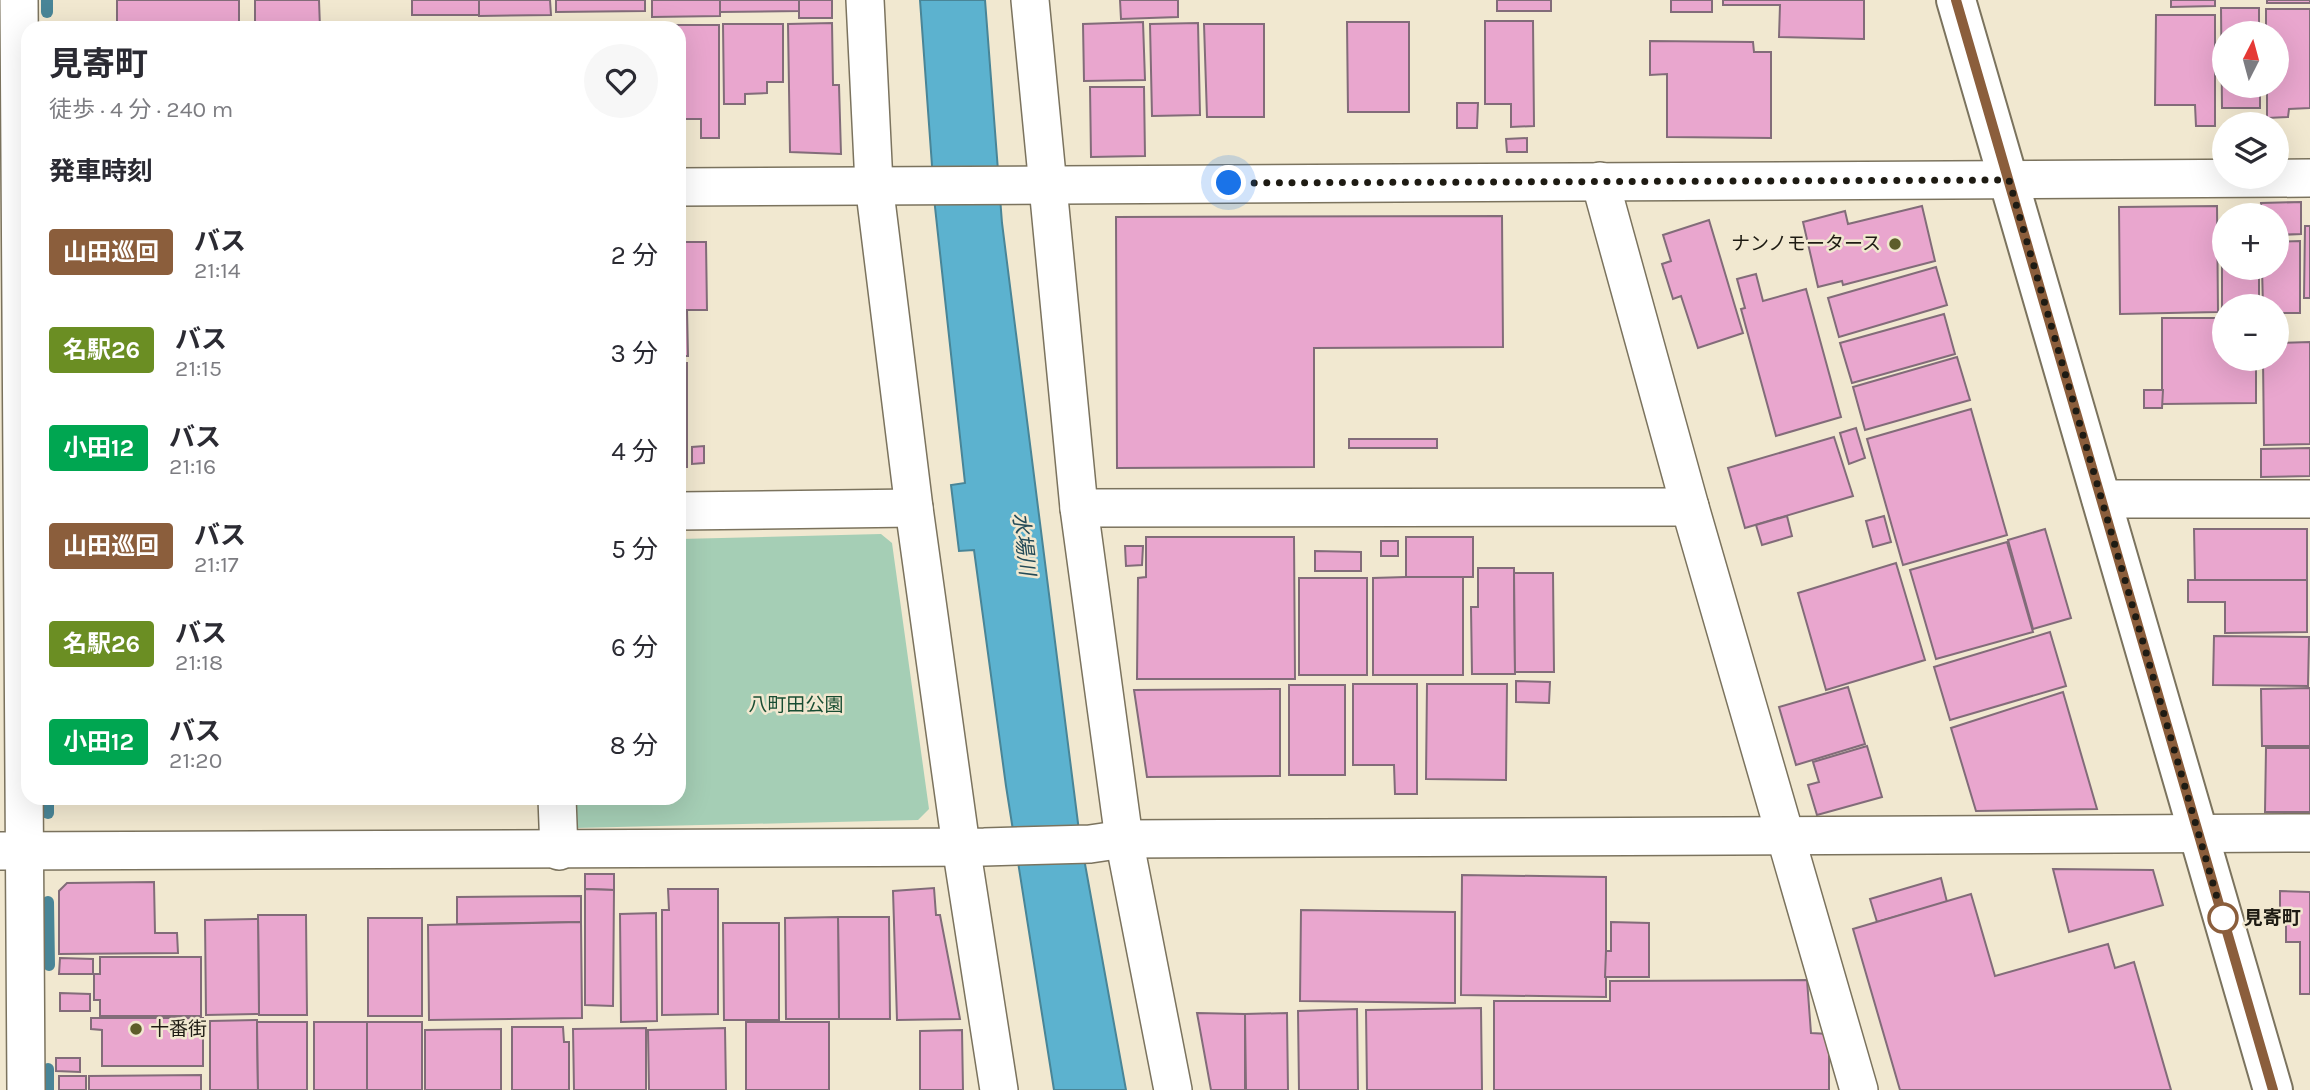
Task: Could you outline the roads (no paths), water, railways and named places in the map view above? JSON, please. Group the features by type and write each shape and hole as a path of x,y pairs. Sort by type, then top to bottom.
{"street":[{"path":"19,0 16,194 17,520 12,851 26,1090"},
{"path":"865,0 874,184 915,508 973,847 999,1090"},
{"path":"1030,0 1079,508 1107,842 1174,1090"},
{"path":"1956,0 2273,1090"},
{"path":"686,187 1000,183 2310,178"},
{"path":"1600,181 1689,507 1859,1090"},
{"path":"2101,499 2310,499"},
{"path":"1079,508 1689,507"},
{"path":"686,511 915,508"},
{"path":"557,805 559,851"},
{"path":"12,851 559,851 973,847 1107,842 2310,833"}],"water":[{"name":"水場川","path":"920,0 985,0 1002,223 1079,831 1126,1090 1054,1090 1006,786 974,550 959,551 951,485 965,483 935,207"}],"waterway":[{"path":"47,0 47,12"},
{"path":"48,805 48,813"},
{"path":"48,902 49,965"},
{"path":"48,1069 48,1090"}],"place":[{"name":"ナンノモータース","path":"1895,244"},
{"name":"見寄町","path":"2223,918"},
{"name":"十番街","path":"136,1029"}],"park label":[{"name":"八町田公園","path":"796,705"}]}
